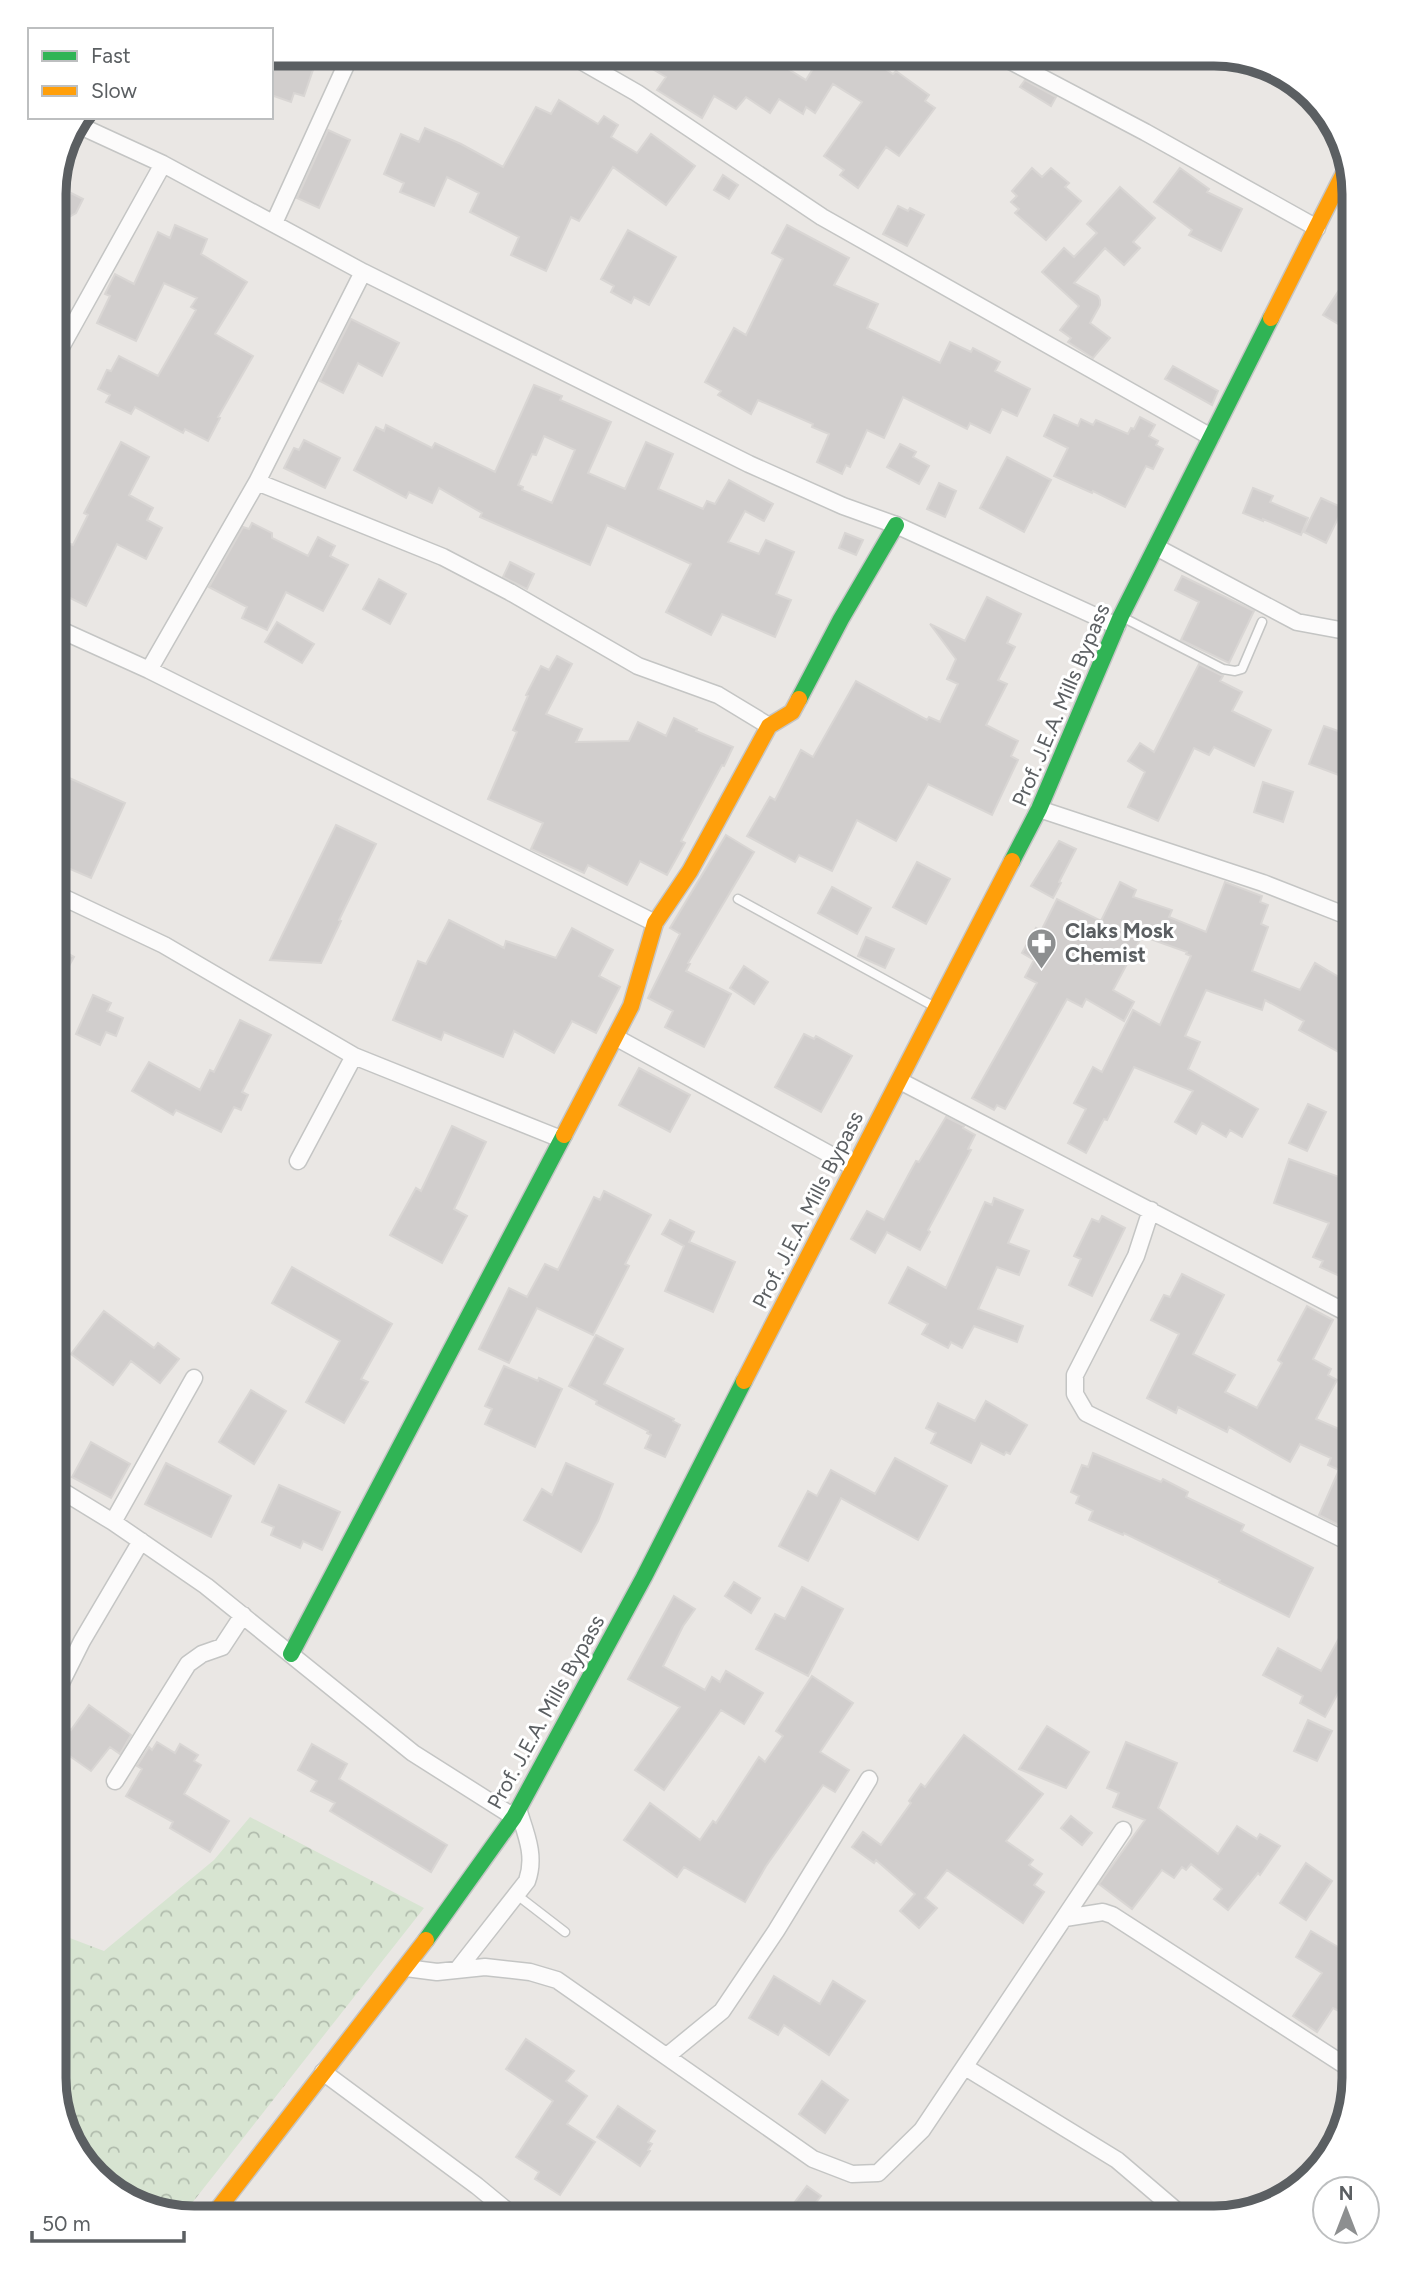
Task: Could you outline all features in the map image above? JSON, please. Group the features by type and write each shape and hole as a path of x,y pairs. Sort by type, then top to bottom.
{"street":[{"path":"274,223 345,66"},
{"path":"591,66 637,93 822,217 1211,437"},
{"path":"1023,67 1317,228"},
{"path":"85,128 163,164 363,272 748,464 1119,621"},
{"path":"67,335 163,164"},
{"name":"Prof. J.E.A. Mills Bypass","path":"220,2206 406,1968 516,1813 644,1577 853,1167 1040,810 1119,621 1341,179"},
{"path":"149,670 257,482 363,272"},
{"path":"257,482 443,557 510,592 638,666 718,695 769,726"},
{"path":"291,1654 631,1006 655,923 690,871 769,726 792,712 841,619 896,525"},
{"path":"1156,547 1297,622 1342,630"},
{"path":"67,633 149,670 655,923"},
{"path":"1040,810 1263,883 1342,914"},
{"path":"67,899 164,945 354,1056 561,1139"},
{"path":"615,1037 853,1167"},
{"path":"298,1161 354,1056"},
{"path":"900,1081 1342,1310"},
{"path":"1151,1210 1136,1256 1075,1375 1075,1394 1086,1413 1342,1539"},
{"path":"113,1522 194,1378"},
{"path":"66,1494 206,1586 413,1753 516,1813 532,1855 532,1868 517,1895 458,1969"},
{"path":"66,1672 141,1541"},
{"path":"114,1781 188,1664 202,1654 222,1647 243,1615"},
{"path":"667,2056 722,2011 776,1931 869,1779"},
{"path":"406,1968 437,1972 485,1967 530,1972 556,1980 813,2159 852,2174 878,2173 922,2130 1124,1830"},
{"path":"1065,1918 1104,1912 1112,1915 1342,2064"},
{"path":"965,2067 1117,2160 1171,2206"},
{"path":"323,2072 502,2206"}],"lane":[{"path":"1119,621 1223,669 1235,671 1242,669 1262,622"},
{"path":"738,899 937,1008"},
{"path":"517,1895 565,1932"}],"green space":[{"path":"250,1817 424,1908 190,2206 186,2206 153,2200 123,2185 98,2163 88,2150 73,2120 66,2079 66,1937 104,1951 214,1860"}],"building":[{"path":"273,66 314,66 304,96 294,93 291,102 273,96"},
{"path":"649,67 784,67 806,80 814,67 882,67 893,74 896,71 929,95 925,101 935,108 899,156 886,147 858,188 840,175 844,170 824,156 862,102 833,84 815,113 806,107 803,114 779,99 770,113 746,97 736,109 714,96 702,118 657,90 666,77"},
{"path":"1025,80 1056,97 1051,106 1020,87"},
{"path":"559,100 598,124 604,116 618,125 611,137 637,153 651,134 695,166 666,205 613,167 579,221 571,217 546,271 511,255 519,237 470,212 479,193 447,177 434,206 400,192 404,183 384,174 401,134 419,142 425,128 503,167 536,107 551,114"},
{"path":"328,130 350,140 319,208 297,198"},
{"path":"1032,168 1042,177 1051,168 1069,183 1065,187 1081,201 1046,240 1015,213 1019,209 1011,202 1017,196 1012,191"},
{"path":"1180,168 1209,189 1207,192 1242,209 1221,251 1189,235 1192,230 1154,202"},
{"path":"723,175 738,185 729,199 714,190"},
{"path":"1120,187 1155,218 1133,242 1140,248 1124,265 1105,248 1074,283 1098,296 1100,305 1090,323 1110,338 1093,358 1068,342 1071,338 1060,330 1079,306 1042,272 1064,248 1074,257 1097,233 1087,224"},
{"path":"67,191 83,199 76,213 67,218"},
{"path":"898,206 924,215 907,246 883,234"},
{"path":"175,225 207,239 201,254 247,282 215,334 253,356 218,417 220,418 208,441 185,429 183,433 135,407 131,414 106,402 110,395 98,389 107,370 111,371 119,356 158,376 196,310 191,307 197,298 164,283 136,341 97,323 110,296 105,294 115,274 134,284 158,232 170,238"},
{"path":"787,225 849,258 834,285 878,304 867,328 940,363 950,342 971,352 973,348 1000,362 995,371 1030,389 1017,416 1002,409 990,433 970,423 967,429 903,397 884,438 867,430 850,467 846,465 842,474 817,462 829,434 812,427 813,424 758,400 751,414 718,395 721,391 705,382 734,328 746,335 783,259 772,253"},
{"path":"628,230 676,257 649,305 634,297 631,303 611,292 614,286 601,279"},
{"path":"1342,286 1342,326 1323,315"},
{"path":"351,319 399,343 382,376 358,363 343,393 320,381"},
{"path":"1173,366 1218,391 1212,405 1165,379"},
{"path":"534,385 562,396 560,400 611,422 588,473 625,489 646,442 673,454 658,489 703,509 707,501 715,504 729,480 773,504 764,521 745,511 728,542 759,554 766,540 794,552 776,594 791,600 775,637 722,614 711,635 666,612 691,564 607,525 590,565 480,517 482,513 439,488 432,503 409,492 406,498 354,470 376,427 384,431 386,425 432,448 435,443 495,472","holes":["544,436 575,450 552,503 522,490 523,487 518,485 532,454 536,455"]},
{"path":"1054,415 1078,426 1081,419 1093,425 1096,420 1128,434 1140,417 1155,425 1149,436 1158,441 1156,445 1163,449 1153,469 1146,466 1125,507 1054,476 1068,448 1044,436"},
{"path":"304,440 340,458 325,488 284,468 294,448 299,450"},
{"path":"121,442 149,457 129,495 153,508 147,520 162,528 146,559 117,544 86,606 67,596 67,545 68,543 73,545 88,515 84,513"},
{"path":"900,444 916,452 913,457 929,466 919,484 887,467"},
{"path":"1007,457 1051,480 1024,532 980,508"},
{"path":"939,483 956,491 945,517 927,509"},
{"path":"1253,488 1273,496 1270,502 1308,518 1301,535 1243,513"},
{"path":"1321,498 1342,508 1326,543 1304,532"},
{"path":"252,523 272,533 272,538 308,556 318,537 335,546 330,556 348,565 323,611 286,592 267,630 242,618 247,607 209,587 243,527 249,529"},
{"path":"845,533 863,540 856,555 839,548"},
{"path":"510,562 534,574 527,589 503,577"},
{"path":"1182,576 1254,611 1229,663 1181,640 1199,602 1175,590"},
{"path":"379,579 406,594 390,624 363,609"},
{"path":"987,597 1021,614 1007,643 1015,647 998,680 1007,684 986,725 1018,741 1011,756 1018,760 992,815 928,784 896,841 857,820 832,871 799,855 795,862 747,836 770,797 775,800 801,750 813,757 856,681 927,720 929,717 940,722 958,684 947,679 956,659 930,624 965,641"},
{"path":"277,622 314,644 302,663 265,642"},
{"path":"557,656 572,664 546,714 582,729 576,742 629,741 638,722 666,736 674,718 733,747 681,841 685,843 667,875 640,861 627,885 588,865 584,873 531,849 543,823 488,799 517,732 513,730 528,696 526,695 541,666 549,670"},
{"path":"1199,664 1223,676 1220,681 1242,692 1232,711 1271,730 1254,766 1214,747 1209,755 1194,748 1158,821 1128,807 1145,772 1128,761 1140,743 1154,752"},
{"path":"1324,726 1342,732 1342,776 1309,764"},
{"path":"67,778 125,803 91,878 67,867"},
{"path":"1263,782 1293,792 1283,822 1254,812"},
{"path":"336,825 376,844 321,963 270,960"},
{"path":"726,835 754,852 688,963 690,964 686,971 731,994 704,1047 665,1027 673,1011 648,998 680,934 670,928"},
{"path":"1059,841 1076,849 1053,898 1031,886"},
{"path":"917,862 950,879 926,924 893,907"},
{"path":"1120,882 1136,890 1133,897 1172,910 1169,917 1206,932 1225,882 1262,896 1260,902 1268,905 1261,924 1268,927 1252,971 1300,990 1315,963 1342,979 1342,1054 1299,1030 1304,1021 1265,1000 1262,1010 1206,990 1185,1036 1200,1042 1188,1069 1258,1109 1242,1137 1230,1130 1226,1137 1202,1123 1196,1134 1175,1122 1193,1091 1134,1067 1107,1120 1104,1119 1086,1153 1068,1143 1086,1109 1074,1103 1093,1067 1102,1072 1133,1010 1160,1025 1191,956 1186,954 1187,952 1142,936 1113,990 1134,1002 1124,1021 1086,999 1082,1007 1067,999 1005,1109 997,1105 994,1110 972,1098 1037,983 1025,977 1034,960 1022,953 1036,928 1041,931 1057,899 1101,921"},
{"path":"832,887 871,908 857,934 818,913"},
{"path":"449,920 504,948 506,941 556,958 572,928 613,950 599,976 620,987 596,1033 572,1021 554,1053 514,1031 503,1057 444,1032 441,1040 393,1020 418,961 426,964"},
{"path":"866,937 894,949 885,968 858,956"},
{"path":"67,953 74,957 67,970"},
{"path":"744,966 768,982 754,1004 730,988"},
{"path":"93,995 111,1003 107,1011 123,1018 116,1036 106,1032 100,1045 76,1034"},
{"path":"240,1020 271,1035 242,1092 248,1095 241,1110 234,1107 221,1132 176,1110 173,1115 132,1091 149,1062 200,1090 210,1070 214,1072"},
{"path":"804,1034 814,1039 816,1036 852,1056 821,1112 775,1087"},
{"path":"639,1068 690,1095 670,1132 619,1105"},
{"path":"1308,1104 1326,1112 1307,1151 1289,1143"},
{"path":"946,1117 975,1135 968,1149 971,1150 920,1250 887,1232 875,1253 851,1239 867,1211 884,1220 916,1161 919,1162"},
{"path":"452,1126 486,1142 454,1209 467,1216 442,1263 390,1235 416,1188 421,1191"},
{"path":"1289,1159 1342,1178 1339,1196 1342,1197 1342,1277 1320,1267 1323,1261 1313,1257 1329,1223 1274,1203"},
{"path":"604,1191 651,1215 625,1264 629,1266 593,1335 537,1308 509,1363 479,1349 509,1288 527,1297 545,1264 558,1270 594,1197 600,1200"},
{"path":"994,1198 1023,1210 1008,1243 1029,1251 1019,1275 997,1267 978,1309 1023,1326 1017,1342 974,1326 962,1348 951,1342 948,1348 922,1334 928,1324 889,1303 908,1267 946,1288 985,1202 992,1205"},
{"path":"1102,1216 1125,1228 1092,1296 1069,1285 1081,1259 1074,1256 1092,1219 1099,1222"},
{"path":"670,1220 694,1232 689,1242 735,1262 713,1312 665,1291 684,1246 662,1234"},
{"path":"292,1267 392,1324 361,1379 368,1382 344,1423 306,1402 340,1341 272,1303"},
{"path":"1182,1274 1224,1295 1193,1354 1235,1375 1225,1392 1257,1408 1282,1363 1278,1360 1307,1306 1333,1320 1313,1359 1331,1369 1328,1375 1337,1380 1316,1419 1342,1430 1342,1526 1319,1515 1339,1470 1328,1465 1331,1458 1300,1444 1290,1462 1229,1427 1227,1432 1178,1407 1176,1413 1147,1398 1179,1334 1151,1320 1164,1295 1170,1297"},
{"path":"104,1311 154,1348 158,1343 179,1359 160,1383 131,1361 113,1385 71,1354"},
{"path":"596,1335 623,1349 604,1384 674,1419 673,1421 680,1425 665,1457 645,1448 651,1435 648,1431 596,1404 597,1401 569,1386"},
{"path":"504,1366 562,1389 535,1447 485,1424 492,1409 485,1406"},
{"path":"251,1390 286,1411 254,1464 219,1442"},
{"path":"986,1401 1027,1425 1010,1454 1006,1452 1004,1455 981,1443 971,1463 931,1443 936,1433 926,1428 938,1403 975,1421"},
{"path":"91,1442 130,1464 111,1498 72,1477"},
{"path":"1093,1453 1161,1482 1163,1479 1188,1492 1186,1497 1244,1525 1241,1531 1313,1568 1289,1617 1124,1533 1123,1535 1089,1520 1093,1511 1076,1503 1079,1496 1071,1492 1082,1465 1088,1467"},
{"path":"895,1458 947,1486 918,1540 841,1498 808,1561 779,1546 808,1491 817,1496 831,1470 875,1494"},
{"path":"166,1463 231,1496 211,1537 145,1504"},
{"path":"566,1463 613,1484 598,1521 581,1552 524,1520 542,1489 552,1495"},
{"path":"279,1485 340,1512 322,1550 303,1541 300,1548 271,1535 274,1527 262,1522"},
{"path":"734,1582 760,1598 751,1613 725,1596"},
{"path":"802,1587 843,1609 808,1676 756,1649 775,1614 785,1619"},
{"path":"674,1596 695,1609 683,1626 663,1666 705,1690 712,1677 720,1682 726,1671 763,1693 744,1724 721,1710 664,1790 635,1770 680,1707 628,1679"},
{"path":"1342,1633 1342,1686 1325,1717 1300,1703 1303,1696 1263,1675 1278,1648 1321,1671"},
{"path":"812,1676 853,1703 820,1752 849,1770 835,1792 823,1785 766,1866 745,1902 684,1867 677,1877 624,1840 650,1803 700,1840 713,1821 716,1823 759,1757 765,1762 783,1736 776,1731"},
{"path":"89,1705 131,1735 120,1754 110,1747 91,1771 66,1754 66,1727 71,1730"},
{"path":"1308,1720 1332,1731 1317,1761 1294,1751"},
{"path":"1047,1726 1089,1752 1066,1788 1019,1769"},
{"path":"964,1735 1043,1794 1006,1841 1033,1860 1029,1865 1042,1874 1034,1885 1044,1892 1023,1923 947,1870 925,1898 937,1908 919,1928 900,1911 915,1894 876,1860 874,1863 852,1847 863,1832 881,1845 921,1784 925,1787"},
{"path":"157,1742 175,1753 180,1744 198,1755 194,1761 201,1765 184,1794 229,1821 210,1852 170,1828 173,1822 126,1796 142,1769 137,1766 149,1747 152,1750"},
{"path":"1126,1742 1177,1763 1158,1808 1218,1854 1237,1826 1257,1839 1260,1834 1280,1846 1260,1875 1258,1873 1228,1910 1214,1899 1222,1889 1191,1864 1186,1870 1182,1867 1174,1878 1162,1870 1132,1909 1099,1884 1145,1820 1113,1807 1119,1793 1107,1788"},
{"path":"312,1744 347,1764 339,1779 447,1845 431,1872 330,1811 335,1803 311,1791 317,1781 298,1770"},
{"path":"1071,1816 1092,1833 1082,1845 1061,1828"},
{"path":"1306,1863 1332,1881 1306,1920 1280,1903"},
{"path":"1311,1931 1342,1949 1342,2012 1333,2008 1317,2032 1293,2016 1322,1973 1296,1957"},
{"path":"774,1976 820,2004 833,1981 865,2001 829,2055 784,2025 778,2035 749,2018"},
{"path":"526,2039 574,2071 566,2081 587,2096 567,2124 595,2142 560,2195 535,2179 539,2172 516,2157 553,2101 506,2069"},
{"path":"822,2081 848,2100 825,2133 799,2114"},
{"path":"618,2106 655,2131 648,2142 652,2144 648,2150 650,2151 640,2166 597,2137"},
{"path":"807,2186 821,2196 815,2206 792,2206"}],"traffic: fast":[{"path":"1012,861 1039,809 1121,616 1271,318"},
{"path":"799,699 841,619 896,525"},
{"path":"291,1654 564,1135"},
{"path":"426,1940 514,1817 644,1577 744,1381"}],"traffic: slow":[{"path":"1271,318 1341,179"},
{"path":"564,1135 631,1006 655,923 690,871 769,726 792,712 799,699"},
{"path":"744,1381 1012,861"},
{"path":"220,2206 426,1940"}],"place":[{"name":"Claks Mosk Chemist","path":"1042,970"}]}
